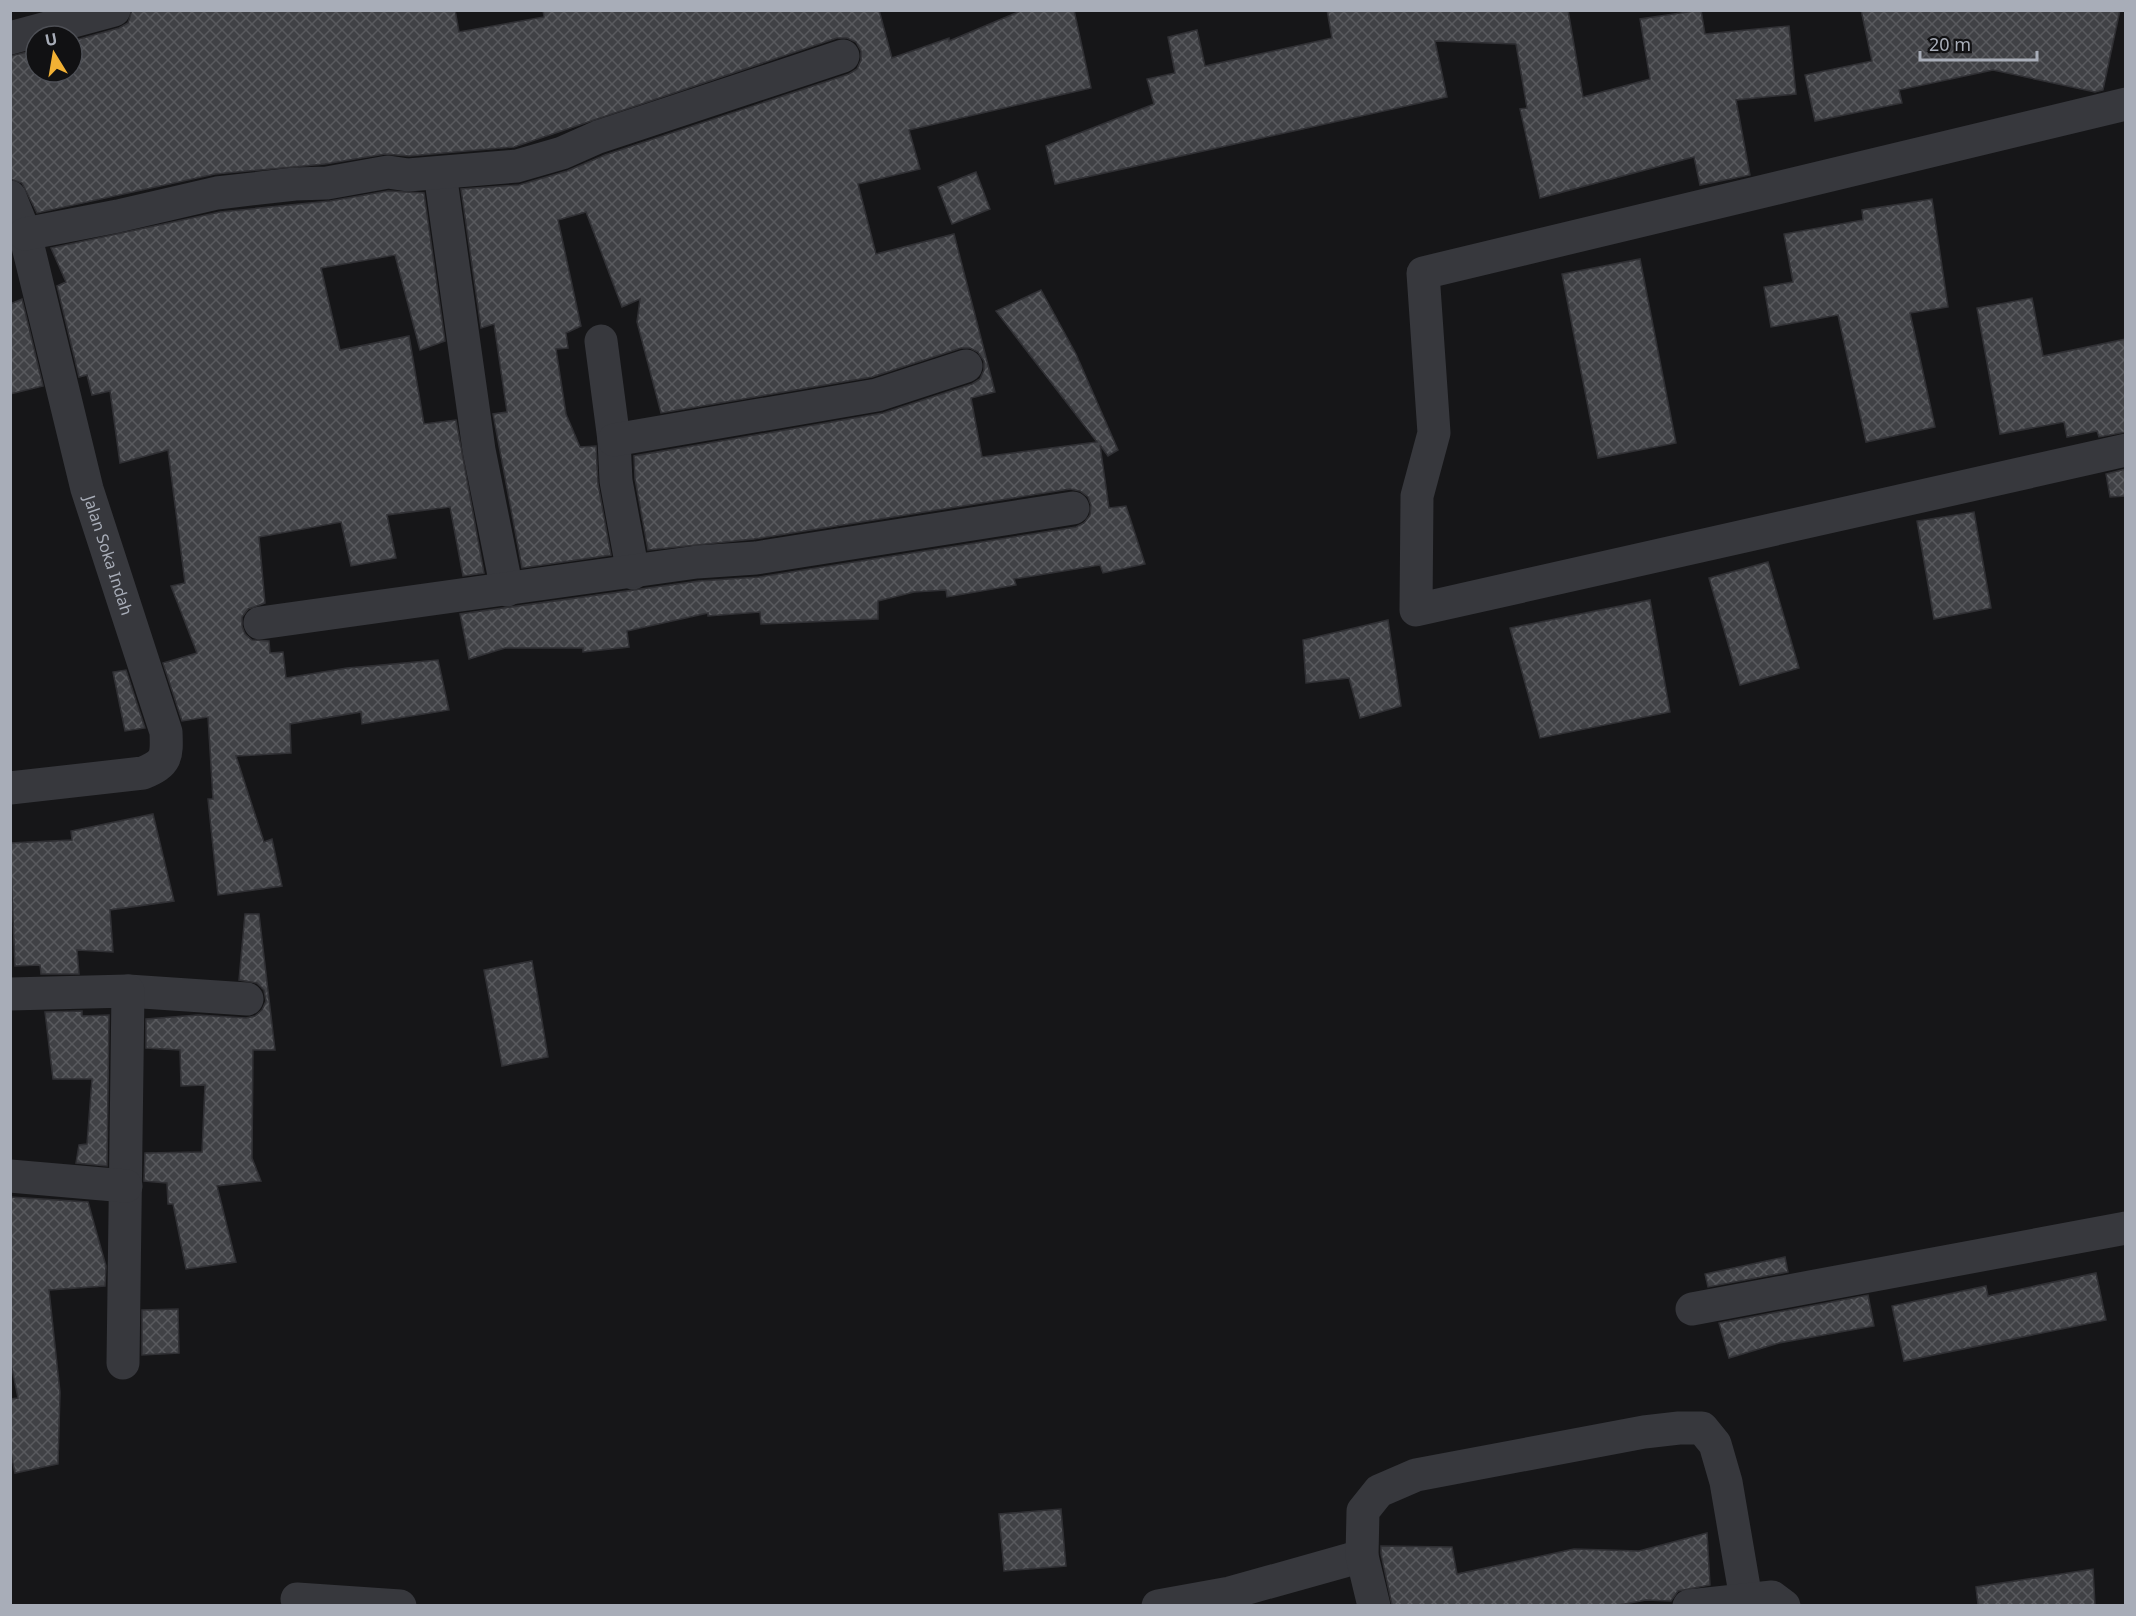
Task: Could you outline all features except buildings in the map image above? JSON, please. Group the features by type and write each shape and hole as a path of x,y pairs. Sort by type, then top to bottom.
{"street":[{"path":"10,38 114,10"},
{"path":"25,234 118,216 217,193 296,184 327,183 388,172 408,175 517,166 562,153 598,137 843,56"},
{"path":"2126,104 1424,273 1434,433 1417,496 1416,610 2126,450"},
{"path":"440,173 478,439 507,590"},
{"name":"Jalan Soka Indah","path":"10,197 25,234 87,489 166,732 167,754 160,766 143,773 10,788"},
{"path":"601,341 614,440 616,481 633,573"},
{"path":"614,440 877,395 966,366"},
{"path":"260,623 633,573 697,562 756,558 1073,508"},
{"path":"123,1363 128,991"},
{"path":"10,994 128,991 247,999"},
{"path":"10,1176 126,1186"},
{"path":"1692,1310 2126,1228"},
{"path":"1374,1605 1362,1556 1363,1511 1379,1491 1416,1475 1644,1432 1679,1428 1702,1428 1715,1444 1726,1482 1746,1599"},
{"path":"1158,1605 1230,1593 1362,1556"},
{"path":"1689,1605 1772,1598 1784,1605"},
{"path":"297,1599 400,1605"}]}
